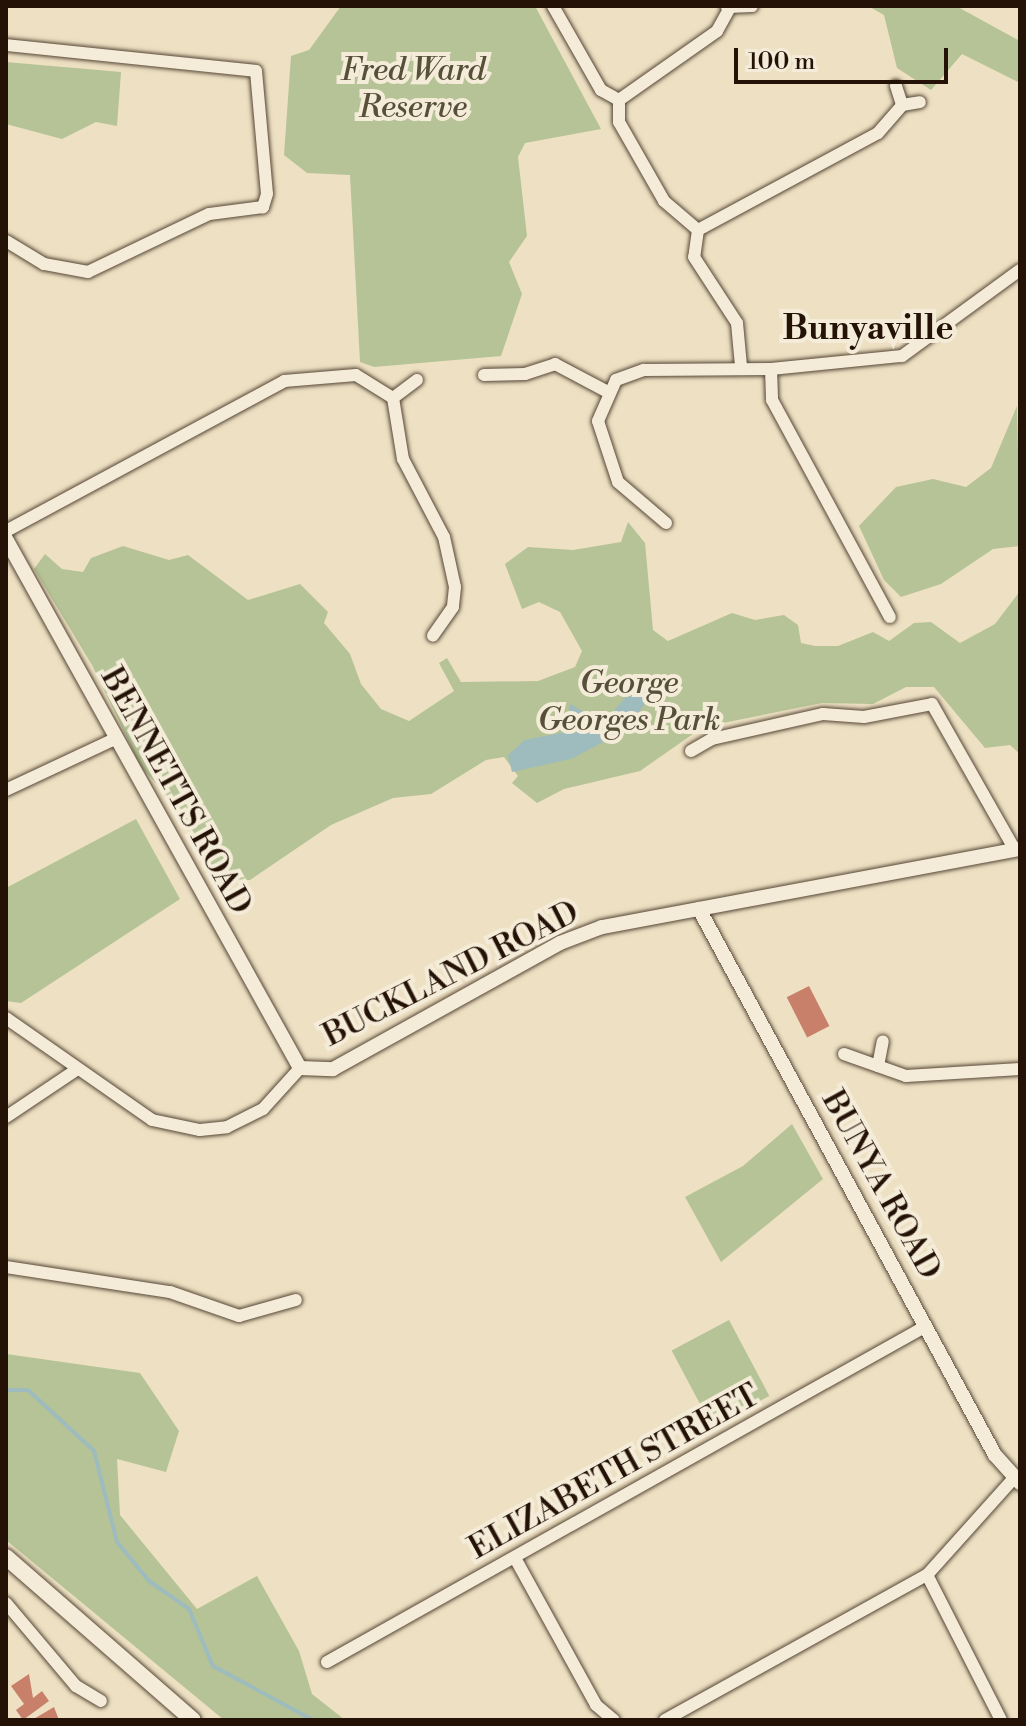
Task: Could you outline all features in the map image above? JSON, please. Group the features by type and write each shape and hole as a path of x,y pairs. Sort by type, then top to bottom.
{"main road":[{"path":"6,1557 193,1720"}],"street":[{"path":"553,6 601,90 619,100"},
{"path":"619,100 717,31 727,9 752,6"},
{"path":"6,45 256,71 263,207 209,214 88,272 44,264 6,241"},
{"path":"896,86 902,105"},
{"path":"619,100 619,122 664,201 698,230"},
{"path":"698,230 878,133 902,105 920,102"},
{"path":"698,230 694,257 737,323 741,366"},
{"path":"666,523 618,482 598,421 606,391 633,371 741,366 771,369 902,356 1020,270"},
{"path":"484,375 555,364 606,391"},
{"path":"771,369 772,400 890,617"},
{"path":"6,531 284,381 356,375 393,398 403,459 444,537 455,587 453,607 433,636"},
{"path":"393,398 417,380"},
{"name":"BENNETTS ROAD","path":"6,539 300,1068"},
{"path":"691,751 712,739 823,714 864,717 932,704 1018,849"},
{"path":"6,790 115,739"},
{"name":"BUCKLAND ROAD","path":"6,1018 76,1070 152,1120 200,1130 227,1127 263,1109 300,1068 333,1069 560,943 699,909 1018,849"},
{"name":"BUNYA ROAD","path":"699,909 926,1326 1017,1481"},
{"path":"878,1066 883,1041"},
{"path":"844,1054 906,1076 1020,1069"},
{"path":"6,1117 76,1070"},
{"path":"6,1267 170,1292 239,1316 296,1300"},
{"name":"ELIZABETH STREET","path":"327,1662 926,1326"},
{"path":"665,1720 927,1575 1017,1481"},
{"path":"515,1558 596,1705 614,1720"},
{"path":"927,1575 1001,1720"},
{"path":"6,1603 76,1686 101,1701"}],"green space":[{"name":"Fred Ward Reserve","path":"341,6 535,6 601,129 525,143 518,157 527,236 509,262 522,294 501,356 374,367 360,362 350,175 307,173 284,155 291,56 309,50"},
{"path":"868,6 956,6 1020,41 1020,83 962,54 931,90 897,68 884,15"},
{"path":"6,62 121,72 117,126 96,122 62,139 6,124"},
{"path":"1017,406 1020,546 993,549 941,584 901,597 884,580 859,526 896,487 933,479 966,487 991,468"},
{"name":"George Georges Park","path":"628,522 645,543 653,630 668,641 732,613 755,620 784,615 798,625 801,643 815,646 838,646 873,632 889,641 914,623 931,622 960,643 995,624 1020,591 1020,754 1010,745 985,748 934,687 906,687 873,704 822,703 703,727 640,771 564,789 537,803 512,783 518,776 504,757 486,760 431,794 393,798 331,825 250,880 228,879 228,871 216,876 183,813 141,767 92,665 34,569 45,554 62,569 83,572 91,558 123,546 169,560 188,555 248,600 300,584 328,612 324,623 350,654 361,684 381,709 409,721 454,691 439,663 447,658 461,682 538,681 575,667 582,651 560,612 539,602 522,609 505,564 528,547 573,550 621,542"},
{"path":"136,819 180,899 21,1003 6,1001 6,888"},
{"path":"792,1124 823,1179 721,1262 685,1197 743,1166"},
{"path":"729,1320 769,1396 712,1426 672,1351"},
{"path":"6,1354 140,1373 179,1431 166,1472 117,1459 120,1515 197,1609 257,1576 299,1651 312,1694 345,1720 224,1720 6,1540"}],"water":[{"path":"638,683 651,697 622,732 571,759 512,772 508,755 525,740 565,732 570,704 591,716 612,713"}],"building":[{"path":"809,986 829,1026 807,1037 787,997"},
{"path":"29,1674 33,1698 42,1691 49,1701 23,1720 16,1710 24,1704 11,1686"},
{"path":"54,1707 59,1720 32,1720"}],"waterway":[{"path":"6,1390 28,1390 94,1451 117,1542 149,1581 189,1609 213,1666 313,1720"}],"district":[{"name":"Bunyaville","path":"868,330"}]}
